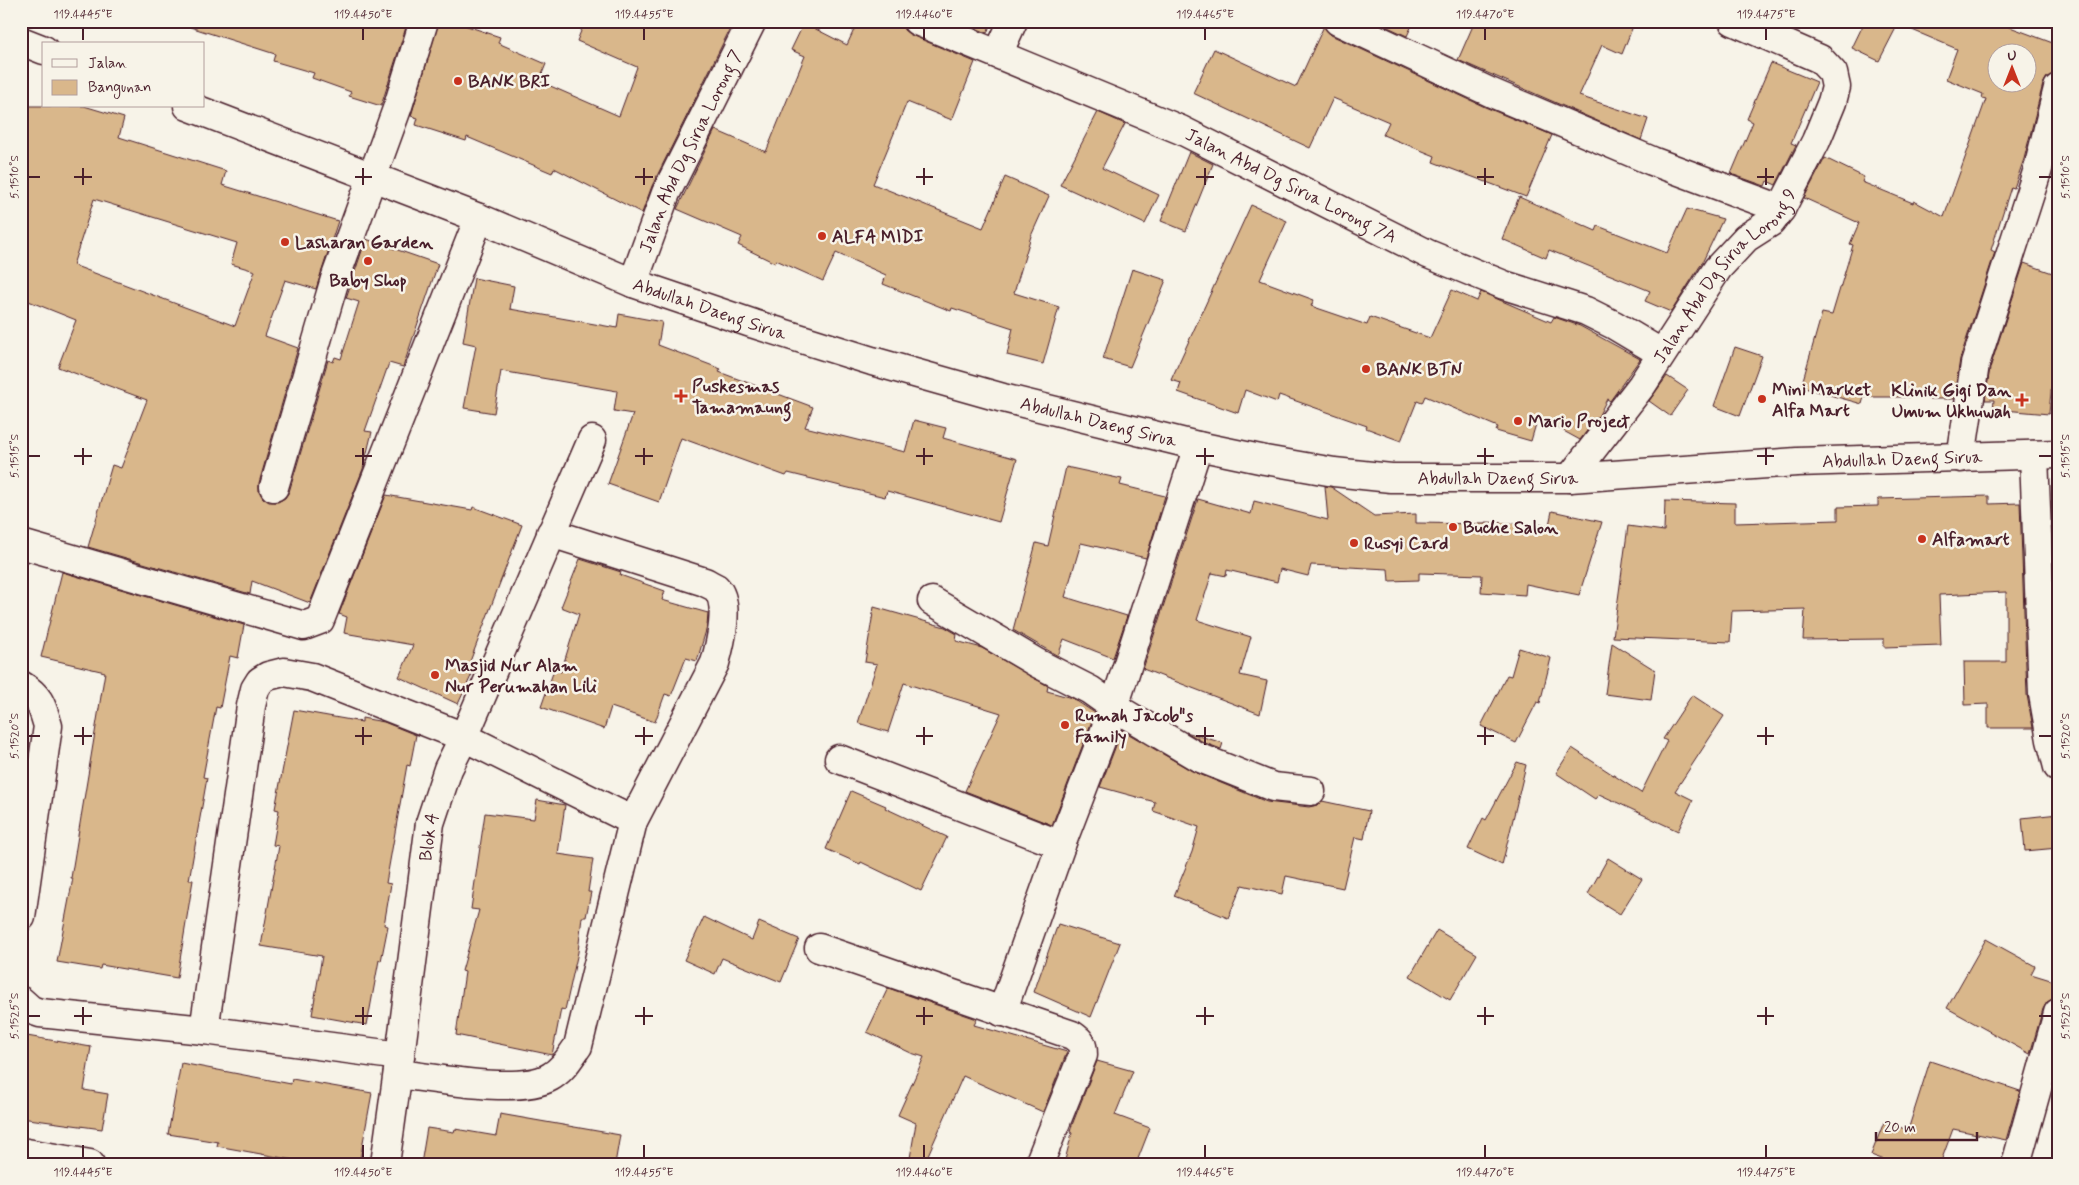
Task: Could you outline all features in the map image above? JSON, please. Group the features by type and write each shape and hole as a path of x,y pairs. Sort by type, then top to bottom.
{"street":[{"path":"274,487 335,278 373,178 401,97 424,21"},
{"name":"Jalan Abd Dg Sirua Lorong 7","path":"633,283 666,193 752,21"},
{"name":"Jalan Abd Dg Sirua Lorong 7A","path":"917,21 1181,130 1428,254 1504,285 1586,311 1661,353"},
{"path":"998,54 1014,21"},
{"path":"1338,21 1492,93 1652,161 1782,209"},
{"name":"Jalan Abd Dg Sirua Lorong 9","path":"1570,478 1642,385 1718,268 1746,238 1771,222 1782,209 1816,141 1832,102 1836,87 1833,73 1820,59 1733,21"},
{"path":"21,41 42,49"},
{"path":"1961,458 1975,364 2038,169 2058,88"},
{"name":"Abdullah Daeng Sirua","path":"193,108 479,218 633,283 872,361 1003,398 1198,446 1265,460 1334,472 1391,478 1570,478 1797,462 2046,454"},
{"path":"21,544 304,626 320,620 324,614 479,218"},
{"name":"Blok A","path":"385,1164 430,823 448,769 464,737 592,440"},
{"path":"1002,1012 1061,845 1114,707 1198,446"},
{"path":"2046,454 2043,694 2058,767"},
{"path":"21,1001 31,1010 40,1013 204,1030 510,1086 530,1085 550,1078 563,1067 578,1046 633,821 715,663 722,636 723,608 721,596 716,588 705,582 551,532"},
{"path":"932,601 1036,663 1090,690 1114,707 1198,757 1273,786 1311,791"},
{"path":"204,1030 254,689 260,681 268,676 284,672 312,677 464,737 633,821"},
{"path":"21,686 33,692 41,703 48,726 25,856 21,918"},
{"path":"839,759 1061,845"},
{"path":"819,948 1072,1035 1080,1040 1082,1055 1071,1087 1039,1164"},
{"path":"2016,1164 2058,1014"},
{"path":"21,1152 90,1164"}],"building":[{"path":"190,21 408,21 381,106 349,96 351,92 312,78 314,73 273,61 275,54 190,27"},
{"path":"439,21 452,21 500,37 498,43 546,64 539,81 619,116 637,67 577,41 585,21 712,21 730,29 652,186 642,213 554,168 552,173 467,137 466,141 416,125 418,118 411,116"},
{"path":"858,21 902,21 904,30 911,35 975,62 952,120 907,102 873,184 983,228 1005,177 1049,196 1031,236 1014,293 1059,307 1043,364 1007,355 1013,328 952,308 951,311 883,284 886,275 836,253 823,281 776,260 775,263 738,245 742,237 677,209 715,130 766,152 805,56 791,50 804,23 847,45"},
{"path":"959,21 992,21 987,33"},
{"path":"1375,21 1414,21 1407,36"},
{"path":"1475,21 1635,21 1622,54 1602,45 1579,96 1648,119 1641,140 1458,60"},
{"path":"1865,21 1994,21 2058,45 2058,73 2047,77 2043,84 2024,159 2014,188 2011,187 1991,250 1995,252 1960,359 1954,399 1864,397 1862,404 1801,387 1822,313 1832,315 1853,245 1850,244 1859,223 1804,198 1825,158 1864,177 1862,182 1913,203 1914,201 1944,217 1986,99 1982,98 1983,94 1946,79 1957,49 1898,24 1879,61 1852,48"},
{"path":"1324,26 1331,35 1485,107 1552,135 1526,197 1433,162 1435,156 1383,135 1389,122 1333,98 1310,148 1193,93 1214,49 1296,87"},
{"path":"1771,63 1817,82 1791,143 1796,145 1776,185 1767,181 1765,186 1731,174 1753,122 1747,119"},
{"path":"21,106 91,108 124,118 119,137 226,171 222,185 338,221 316,289 285,280 265,336 298,348 259,483 259,491 263,498 269,502 278,502 285,498 289,492 328,360 333,362 335,357 341,359 359,302 346,298 366,239 438,264 403,367 389,363 365,431 372,432 363,469 310,603 252,581 250,594 88,547 112,465 121,468 147,400 58,367 76,320 21,298","holes":["94,199 237,243 231,264 255,271 235,326 73,265"]},
{"path":"1098,112 1125,124 1102,168 1159,195 1145,224 1060,185"},
{"path":"1189,152 1213,164 1186,231 1161,221"},
{"path":"1519,197 1596,231 1598,226 1667,253 1687,209 1723,219 1702,263 1671,312 1645,301 1650,291 1549,250 1546,258 1502,239"},
{"path":"1251,205 1287,221 1260,280 1314,300 1311,306 1367,325 1370,317 1430,338 1452,290 1477,301 1481,292 1551,322 1554,317 1580,326 1640,359 1610,401 1607,399 1599,415 1580,440 1538,417 1531,441 1496,431 1498,427 1425,396 1422,403 1417,401 1401,441 1366,428 1367,426 1279,395 1277,402 1245,390 1238,413 1178,392 1181,383 1171,380"},
{"path":"2024,263 2058,275 2058,314 2049,414 1993,409 1994,400 1985,400 1990,368"},
{"path":"1132,269 1166,280 1130,367 1103,359"},
{"path":"474,278 514,286 510,309 617,328 619,314 662,322 658,345 721,369 719,372 813,407 805,427 905,452 914,420 946,428 943,438 1017,459 999,522 887,491 885,497 788,473 786,476 681,438 659,502 608,484 633,414 614,411 617,391 501,371 494,413 464,408 476,345 463,342"},
{"path":"1735,347 1762,356 1740,416 1714,406"},
{"path":"1667,376 1688,390 1670,416 1649,401"},
{"path":"1066,467 1122,479 1120,485 1165,496 1146,558 1081,543 1065,597 1127,616 1113,658 1064,639 1058,656 1013,630 1036,543 1048,546"},
{"path":"1325,486 1331,487 1374,516 1416,514 1416,523 1485,524 1485,522 1549,525 1552,511 1602,522 1579,595 1526,584 1525,595 1481,592 1482,575 1419,573 1419,580 1389,581 1388,569 1311,565 1308,576 1280,569 1277,582 1227,570 1226,576 1212,573 1197,620 1251,637 1240,675 1267,681 1260,714 1143,669 1198,499 1251,514 1254,501 1328,520"},
{"path":"386,495 472,510 473,507 522,525 466,672 472,674 458,704 399,677 413,645 344,633 347,617 339,614"},
{"path":"1989,496 1989,504 2020,503 2027,695 2033,728 1988,728 1988,704 1965,705 1964,662 2006,662 2006,592 1939,595 1941,645 1884,647 1884,639 1803,640 1805,609 1732,611 1730,642 1613,637 1628,526 1664,531 1665,501 1735,503 1735,523 1838,520 1838,507 1878,506 1878,499"},
{"path":"2051,501 2058,501 2058,617 2056,617"},
{"path":"580,559 621,572 620,575 665,591 662,600 708,613 707,627 697,661 686,658 671,696 665,694 655,722 611,707 604,729 541,707 554,670 561,672 579,614 561,607"},
{"path":"62,572 244,625 238,658 230,656 220,708 216,707 203,777 207,778 189,880 193,880 177,978 101,965 100,969 57,962 73,878 71,878 105,672 41,657"},
{"path":"874,607 945,627 957,634 956,641 982,648 1048,686 1047,691 1072,698 1095,713 1052,825 965,791 1001,713 904,683 888,732 858,723 877,664 865,662"},
{"path":"1612,643 1655,670 1651,700 1605,694"},
{"path":"1519,648 1551,658 1540,703 1537,702 1516,743 1481,726 1507,675 1511,676"},
{"path":"1692,695 1724,716 1675,791 1693,800 1678,831 1599,794 1595,799 1556,773 1572,748 1641,793 1667,741 1663,739"},
{"path":"294,710 362,722 362,718 384,722 416,735 410,766 407,765 386,883 391,884 384,925 388,926 381,961 379,960 367,1025 312,1015 322,956 261,946 279,846 273,845 279,810 275,809"},
{"path":"1122,730 1192,771 1267,802 1309,807 1317,805 1322,801 1369,811 1364,839 1355,837 1343,888 1286,876 1282,894 1242,885 1228,918 1174,896 1192,852 1199,827 1153,811 1155,802 1100,787"},
{"path":"1186,732 1223,743 1221,749 1205,743"},
{"path":"1517,762 1526,765 1502,865 1468,849 1483,818 1486,820"},
{"path":"851,791 886,806 885,808 947,837 921,891 861,862 860,864 826,849"},
{"path":"537,800 565,805 558,854 593,859 588,892 591,892 586,917 582,917 578,952 565,1010 561,1009 552,1055 456,1035 465,972 462,971 479,910 471,909 485,813 534,819"},
{"path":"2058,814 2058,848 2025,851 2022,818"},
{"path":"1608,858 1642,879 1620,914 1588,894"},
{"path":"704,917 752,940 759,922 799,939 781,982 722,958 715,974 684,960"},
{"path":"1058,924 1120,943 1091,1017 1034,992"},
{"path":"1437,930 1477,954 1450,1000 1410,976"},
{"path":"1986,939 2035,966 2031,974 2057,982 2054,998 2047,1002 2043,1009 2030,1054 1947,1008"},
{"path":"888,988 977,1019 974,1025 1067,1052 1043,1112 963,1076 924,1164 909,1164 916,1123 898,1115 924,1057 911,1053 867,1032"},
{"path":"21,1035 91,1047 84,1090 108,1094 102,1129 21,1118"},
{"path":"1097,1061 1133,1071 1115,1115 1150,1128 1136,1164 1064,1164 1072,1133 1070,1132 1072,1125"},
{"path":"1930,1061 2020,1091 2006,1140 1953,1129 1940,1164 1895,1164 1871,1155 1884,1122 1908,1130"},
{"path":"181,1063 291,1084 292,1079 372,1093 359,1164 316,1164 217,1146 218,1142 168,1134"},
{"path":"500,1114 620,1135 615,1164 421,1164 427,1128 454,1132 455,1129 496,1136"}],"place":[{"name":"BANK BRI","path":"458,81"},
{"name":"ALFA MIDI","path":"822,236"},
{"name":"Lasharan Garden","path":"285,242"},
{"name":"Baby Shop","path":"368,261"},
{"name":"BANK BTN","path":"1366,369"},
{"name":"Puskesmas Tamamaung","path":"681,396"},
{"name":"Mini Market Alfa Mart","path":"1762,399"},
{"name":"Klinik Gigi Dan Umum Ukhuwah","path":"2022,400"},
{"name":"Mario Project","path":"1518,421"},
{"name":"Buche Salon","path":"1453,527"},
{"name":"Alfamart","path":"1922,539"},
{"name":"Rusyi Card","path":"1354,543"},
{"name":"Masjid Nur Alam Nur Perumahan Lili","path":"435,675"},
{"name":"Rumah Jacob\"s Family","path":"1065,725"}]}
